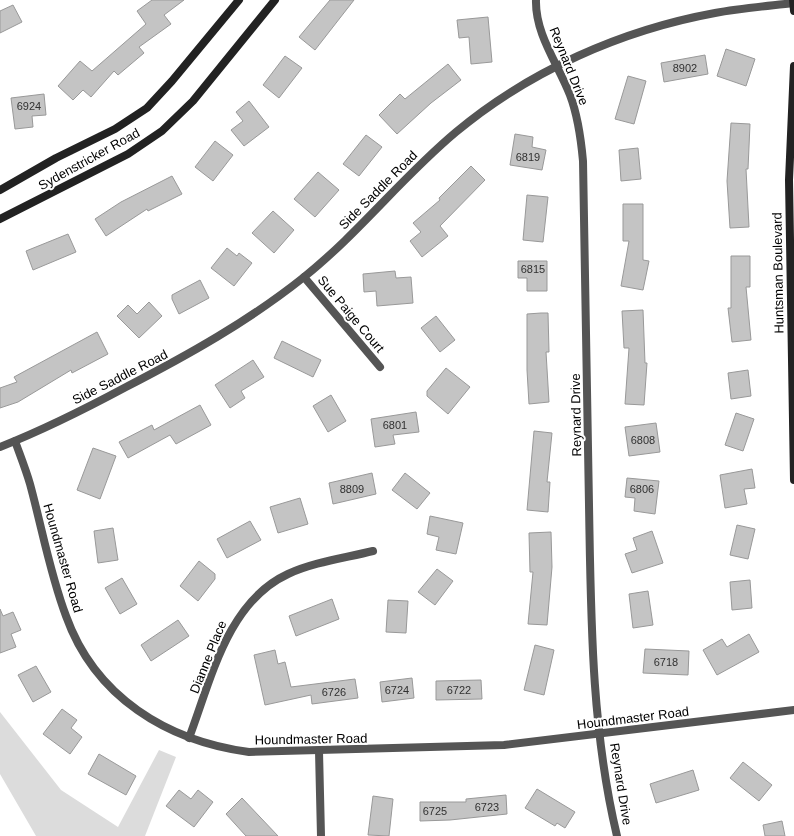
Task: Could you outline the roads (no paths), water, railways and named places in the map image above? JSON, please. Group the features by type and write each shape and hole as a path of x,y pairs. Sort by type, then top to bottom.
{"main road":[{"name":"Sydenstricker Road","path":"0,190 56,158 115,129 147,108 172,81 239,0"},
{"name":"Sydenstricker Road","path":"0,219 128,154 162,131 193,101 276,0"},
{"path":"793,0 794,11"},
{"name":"Huntsman Boulevard","path":"794,66 790,180 794,480"}],"street":[{"name":"Reynard Drive","path":"536,0 536,13 541,32 558,67 575,110 581,137 583,161 592,620 596,706 608,790 617,836"},
{"name":"Side Saddle Road","path":"0,448 68,417 185,356 246,320 304,277 348,238 415,169 455,133 514,91 588,51 675,21 717,12 794,3"},
{"name":"Sue Paige Court","path":"304,277 380,367"},
{"name":"Houndmaster Road","path":"15,441 30,482 54,579 66,617 85,656 111,688 130,706 152,721 189,738 228,749 249,752 504,745 794,710"},
{"name":"Dianne Place","path":"189,738 230,632 238,616 255,596 268,585 290,573 372,551"},
{"path":"319,751 321,836"}]}
